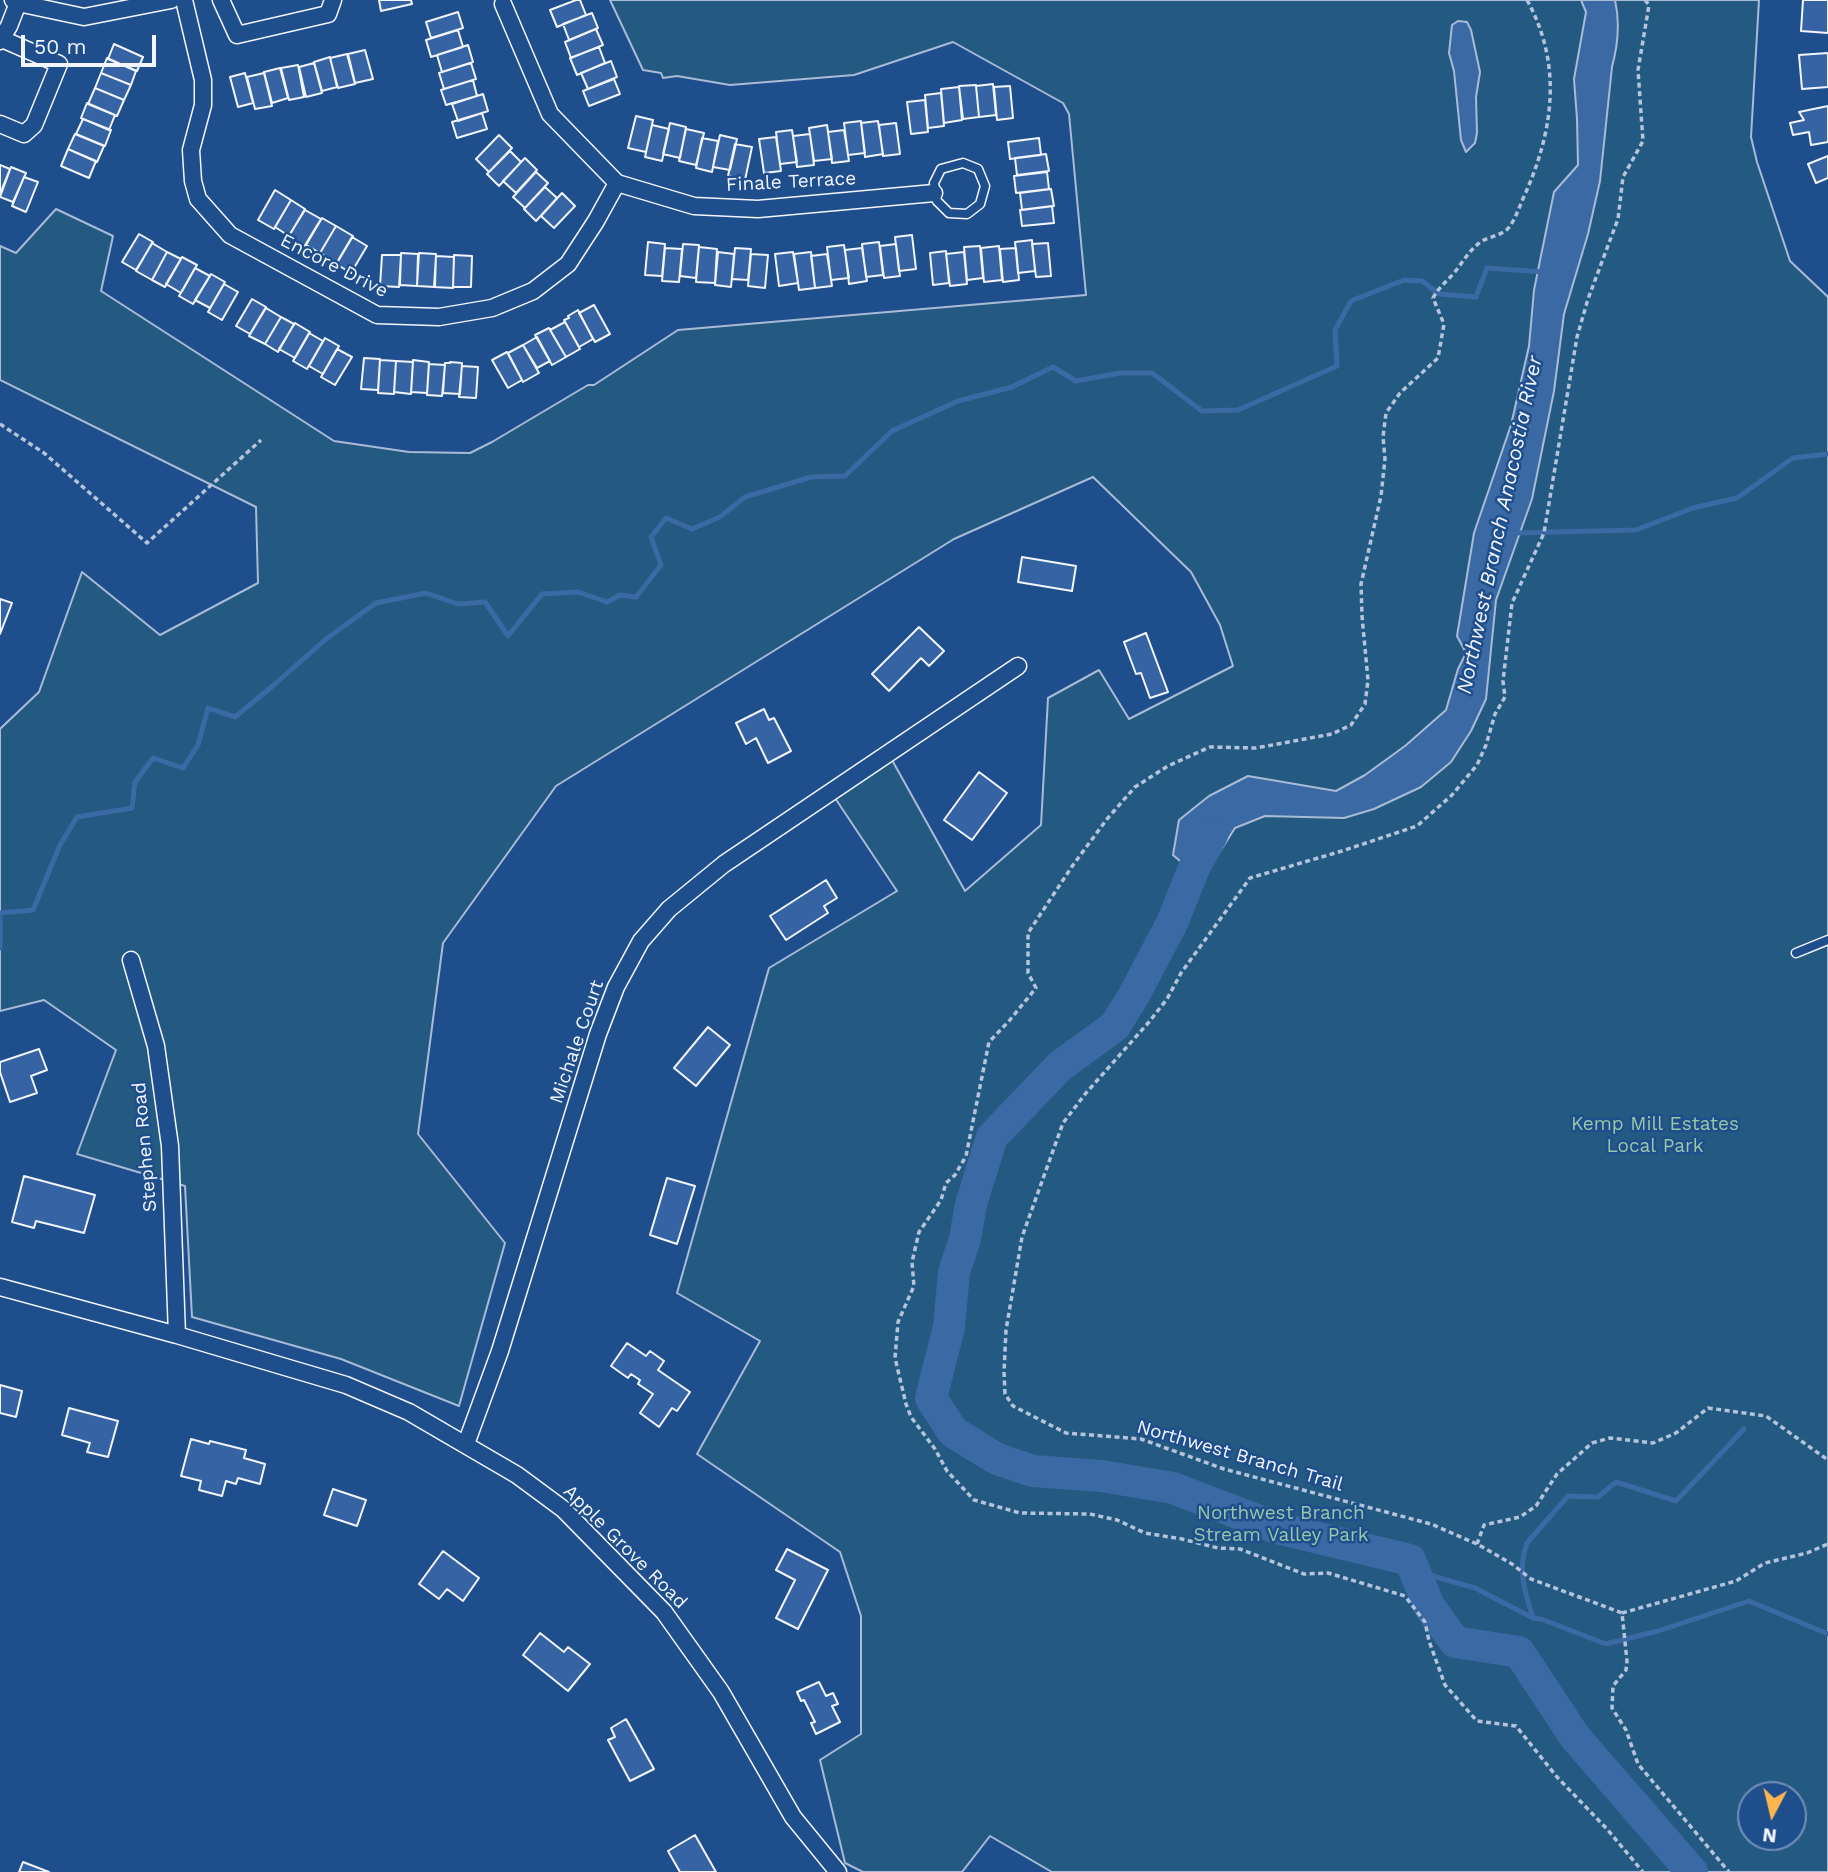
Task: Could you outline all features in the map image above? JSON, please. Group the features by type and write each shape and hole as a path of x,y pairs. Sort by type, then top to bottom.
{"street":[{"path":"0,124 24,135 34,125 59,64 1,40 15,2 84,17 171,0"},
{"name":"Encore Drive","path":"184,0 203,80 203,105 191,150 192,181 198,199 230,235 377,315 439,317 492,308 533,290 568,264 617,183"},
{"path":"221,0 237,35 328,14 333,0"},
{"name":"Finale Terrace","path":"503,4 550,114 617,183 694,206 758,209 934,193"},
{"name":"Michale Court","path":"466,1444 500,1351 598,1034 616,987 642,941 669,909 724,864 1018,666"},
{"name":"Stephen Road","path":"131,960 156,1046 170,1146 177,1335"},
{"name":"Apple Grove Road","path":"0,1287 346,1385 409,1412 517,1475 563,1509 664,1612 721,1692 793,1816 838,1872"}],"lane":[{"path":"963,163 978,169 985,186 980,204 967,214 949,213 936,201 934,193 934,183 941,169 963,163"},
{"path":"1796,953 1828,940"}],"path":[{"path":"1527,0 1545,42 1549,59 1550,102 1541,152 1509,228 1484,240 1467,254 1433,298 1444,324 1438,358 1399,393 1386,413 1381,496 1361,584 1368,680 1365,704 1351,724 1332,734 1256,748 1210,747 1168,766 1135,786 1073,865 1028,933 1028,972 1036,988 989,1042 966,1156 955,1175 946,1183 942,1199 919,1232 912,1262 914,1286 898,1322 895,1358 911,1417 935,1449 947,1471 974,1500 1020,1513 1090,1514 1117,1521 1145,1533 1218,1548 1240,1549 1304,1574 1328,1573 1405,1596 1424,1622 1445,1685 1477,1721 1516,1726 1557,1777 1607,1829 1643,1872"},
{"name":"Northwest Branch Trail","path":"1622,1613 1531,1579 1512,1564 1477,1544 1431,1524 1224,1469 1141,1438 1066,1433 1013,1406 1006,1394 1004,1372 1006,1330 1022,1237 1063,1123 1167,999 1181,973 1250,878 1417,826 1452,795 1477,765 1495,714 1505,697 1503,681 1513,603 1544,533 1577,337 1618,219 1623,177 1643,141 1639,70 1649,5 1645,0"},
{"path":"0,424 44,453 147,542 261,439"},
{"path":"1477,1544 1484,1525 1520,1517 1536,1506 1557,1474 1592,1443 1610,1438 1653,1443 1676,1433 1708,1408 1766,1416 1828,1460"},
{"path":"1729,1872 1638,1765 1626,1730 1612,1708 1613,1686 1626,1670 1627,1661 1622,1613 1735,1581 1765,1563 1807,1553 1828,1544"}],"green space":[{"name":"Northwest Branch Stream Valley Park","path":"610,0 1759,0 1751,137 1790,261 1828,297 1828,1872 1052,1872 990,1836 962,1872 863,1872 845,1863 820,1760 861,1734 861,1616 840,1552 697,1454 760,1341 677,1293 769,968 897,891 835,798 892,760 965,891 1041,825 1048,698 1099,670 1129,719 1233,666 1220,625 1191,572 1093,477 954,539 556,786 443,943 418,1134 505,1243 459,1406 341,1359 192,1317 185,1186 77,1154 116,1050 44,1000 0,1011 0,729 39,692 82,572 160,635 258,583 256,507 0,380 0,246 16,253 56,209 113,236 101,291 334,441 409,452 470,453 588,385 594,385 678,330 1086,295 1069,114 1063,103 953,42 854,75 730,85 677,76 663,78 661,73 643,70"}],"water":[{"path":"1581,0 1615,0 1618,25 1600,181 1588,234 1564,314 1554,391 1532,499 1496,600 1486,699 1471,731 1451,762 1421,787 1374,809 1344,818 1265,816 1235,828 1202,880 1173,855 1179,820 1209,796 1248,776 1336,791 1365,775 1405,746 1446,710 1458,669 1466,653 1457,636 1474,533 1511,425 1529,346 1534,290 1554,192 1578,165 1574,79 1586,12"},
{"path":"1458,21 1467,22 1471,30 1480,72 1476,97 1477,133 1475,143 1466,152 1461,140 1454,71 1449,53 1452,25"}],"building":[{"path":"379,0 411,0 412,4 381,11"},
{"path":"580,0 586,15 557,27 550,10"},
{"path":"1803,0 1828,0 1828,33 1801,31"},
{"path":"458,12 463,28 431,38 426,22"},
{"path":"592,13 598,28 569,40 563,24"},
{"path":"596,29 603,45 571,58 565,42"},
{"path":"458,30 463,47 431,57 426,40"},
{"path":"114,44 143,57 137,71 108,59"},
{"path":"468,45 473,62 442,72 437,55"},
{"path":"599,47 605,63 577,75 570,58"},
{"path":"365,50 373,79 355,83 348,54"},
{"path":"1828,53 1828,87 1802,89 1799,55"},
{"path":"347,54 355,84 338,88 330,58"},
{"path":"330,57 337,87 322,91 314,62"},
{"path":"107,58 136,71 131,85 101,73"},
{"path":"611,61 617,77 588,89 581,73"},
{"path":"314,63 322,93 306,97 299,67"},
{"path":"471,63 476,79 444,89 439,73"},
{"path":"298,65 304,97 289,100 281,68"},
{"path":"280,68 288,98 272,103 264,72"},
{"path":"101,73 131,85 124,100 95,88"},
{"path":"245,73 253,103 238,107 230,77"},
{"path":"264,73 272,106 255,109 247,77"},
{"path":"614,79 620,94 589,106 583,91"},
{"path":"473,80 477,96 446,105 441,90"},
{"path":"993,84 996,115 979,117 976,86"},
{"path":"976,85 979,117 963,119 959,86"},
{"path":"1010,86 1013,118 997,120 994,87"},
{"path":"959,87 962,120 944,123 941,89"},
{"path":"95,88 124,100 117,116 88,104"},
{"path":"941,93 944,126 928,128 925,95"},
{"path":"483,94 488,111 458,121 452,104"},
{"path":"925,100 928,132 911,134 907,102"},
{"path":"87,103 115,115 109,130 81,118"},
{"path":"1828,106 1828,142 1811,145 1809,132 1793,135 1790,123 1804,120 1799,112"},
{"path":"482,113 487,129 457,138 452,122"},
{"path":"636,116 653,120 646,152 628,148"},
{"path":"83,119 111,130 105,146 76,134"},
{"path":"861,121 865,153 848,155 844,123"},
{"path":"878,121 883,154 865,157 861,123"},
{"path":"670,123 686,127 680,158 663,154"},
{"path":"896,123 900,154 883,156 879,125"},
{"path":"652,125 669,129 662,161 645,157"},
{"path":"827,125 832,159 814,161 809,128"},
{"path":"686,129 704,133 696,165 679,161"},
{"path":"792,130 797,162 780,164 776,132"},
{"path":"844,130 849,161 832,163 828,132"},
{"path":"75,134 104,146 97,162 68,149"},
{"path":"810,134 814,165 797,167 793,136"},
{"path":"499,135 512,148 489,172 476,159"},
{"path":"720,135 737,139 730,170 713,167"},
{"path":"776,137 781,171 764,173 759,139"},
{"path":"702,138 718,141 712,172 696,168"},
{"path":"1039,138 1041,155 1010,159 1008,142"},
{"path":"735,144 752,147 745,180 728,176"},
{"path":"68,149 96,161 89,178 61,166"},
{"path":"510,151 521,162 499,186 487,174"},
{"path":"1046,154 1049,171 1017,175 1015,158"},
{"path":"1828,156 1828,178 1816,183 1808,164"},
{"path":"525,158 537,170 516,193 503,181"},
{"path":"0,165 10,169 0,194"},
{"path":"11,167 26,173 13,202 0,197"},
{"path":"536,172 548,183 525,208 513,197"},
{"path":"1047,172 1049,189 1016,193 1014,176"},
{"path":"24,177 38,182 26,212 12,206"},
{"path":"545,187 557,198 536,221 524,209"},
{"path":"1051,189 1054,206 1022,210 1020,193"},
{"path":"275,190 291,200 274,229 258,220"},
{"path":"562,193 575,206 554,228 541,216"},
{"path":"291,200 305,209 289,236 275,227"},
{"path":"1052,206 1054,223 1022,226 1020,210"},
{"path":"305,210 321,219 304,247 288,237"},
{"path":"322,218 336,226 320,253 306,245"},
{"path":"336,226 353,236 337,263 320,253"},
{"path":"139,234 153,242 136,270 122,262"},
{"path":"912,235 916,269 899,271 895,237"},
{"path":"352,237 367,246 351,273 336,264"},
{"path":"1032,240 1035,271 1018,273 1015,242"},
{"path":"648,242 665,244 662,276 645,275"},
{"path":"879,242 883,275 866,277 862,244"},
{"path":"152,243 167,252 152,280 136,271"},
{"path":"1048,243 1051,276 1036,277 1032,244"},
{"path":"683,244 699,245 696,278 680,276"},
{"path":"896,244 900,276 884,278 880,246"},
{"path":"844,245 849,278 831,280 827,247"},
{"path":"980,246 983,278 967,280 964,247"},
{"path":"999,246 1002,280 984,282 981,248"},
{"path":"699,247 717,249 715,283 696,282"},
{"path":"665,248 682,249 679,282 662,281"},
{"path":"735,248 751,249 748,280 732,279"},
{"path":"862,248 867,281 849,284 845,250"},
{"path":"1016,248 1019,280 1003,282 1000,249"},
{"path":"946,251 949,283 933,285 930,253"},
{"path":"167,252 181,259 165,287 152,280"},
{"path":"718,252 734,254 731,287 715,285"},
{"path":"793,252 798,283 779,286 775,254"},
{"path":"811,252 815,288 799,290 794,254"},
{"path":"964,252 967,284 950,286 946,254"},
{"path":"401,253 418,254 417,286 400,285"},
{"path":"419,253 436,254 435,287 417,286"},
{"path":"751,254 768,255 765,288 748,286"},
{"path":"827,254 832,286 815,288 811,256"},
{"path":"382,255 401,255 399,287 380,286"},
{"path":"454,255 472,256 471,287 453,287"},
{"path":"436,256 454,257 453,288 434,287"},
{"path":"182,257 197,265 181,293 166,284"},
{"path":"195,268 210,276 193,304 179,296"},
{"path":"211,274 225,282 210,308 195,300"},
{"path":"224,284 238,292 222,320 208,312"},
{"path":"252,299 266,307 250,334 236,326"},
{"path":"594,305 610,334 595,342 579,313"},
{"path":"266,308 281,317 265,344 249,336"},
{"path":"578,310 593,339 579,347 564,320"},
{"path":"281,317 294,324 278,352 265,344"},
{"path":"565,322 580,349 566,357 550,330"},
{"path":"295,323 310,332 295,358 279,349"},
{"path":"549,328 566,357 552,365 535,335"},
{"path":"309,333 323,341 307,369 293,361"},
{"path":"537,337 550,361 537,368 523,345"},
{"path":"325,338 339,346 323,374 309,366"},
{"path":"523,345 539,373 523,382 508,353"},
{"path":"337,349 352,357 335,385 321,377"},
{"path":"507,352 522,380 508,388 492,360"},
{"path":"364,358 380,359 378,390 361,389"},
{"path":"380,360 396,361 394,394 378,393"},
{"path":"413,360 429,362 427,393 411,392"},
{"path":"396,361 413,362 411,394 394,392"},
{"path":"445,363 462,363 460,394 443,393"},
{"path":"429,364 445,365 442,396 427,395"},
{"path":"462,366 478,367 476,398 459,397"},
{"path":"1022,557 1076,566 1072,591 1018,582"},
{"path":"0,599 12,603 0,634"},
{"path":"919,627 944,651 929,666 921,658 889,691 872,674"},
{"path":"1146,633 1168,692 1150,698 1141,673 1136,674 1124,642"},
{"path":"764,709 769,720 774,718 791,751 768,763 756,738 746,744 736,723"},
{"path":"979,772 1007,793 972,840 944,820"},
{"path":"826,880 837,898 824,906 828,913 786,940 770,916"},
{"path":"708,1027 730,1045 696,1086 674,1068"},
{"path":"39,1049 47,1070 31,1076 37,1093 10,1102 0,1072 0,1062"},
{"path":"24,1176 95,1195 84,1233 36,1221 34,1228 12,1222"},
{"path":"667,1178 695,1186 677,1244 650,1235"},
{"path":"627,1343 646,1356 650,1351 664,1361 658,1370 690,1392 677,1411 672,1408 659,1427 640,1413 653,1394 638,1384 640,1380 631,1374 628,1378 611,1366"},
{"path":"0,1385 22,1391 16,1417 0,1413"},
{"path":"69,1408 118,1421 108,1457 87,1452 90,1443 62,1435"},
{"path":"191,1439 246,1450 244,1458 265,1464 260,1484 238,1478 236,1484 226,1481 222,1496 199,1490 201,1481 181,1476"},
{"path":"333,1489 366,1500 357,1526 324,1515"},
{"path":"787,1549 828,1570 798,1629 776,1618 795,1580 776,1570"},
{"path":"443,1551 479,1578 463,1601 447,1589 439,1599 419,1584"},
{"path":"540,1633 564,1652 568,1647 590,1664 568,1691 523,1655"},
{"path":"819,1682 826,1696 833,1693 838,1704 832,1706 840,1722 816,1734 811,1723 815,1722 797,1692"},
{"path":"626,1719 654,1769 630,1781 608,1740 615,1737 611,1728"},
{"path":"695,1835 716,1872 680,1872 668,1851"},
{"path":"23,1862 49,1872 19,1872"}],"waterway":[{"path":"0,948 0,913 33,910 60,845 77,817 132,808 135,782 153,758 183,768 198,745 208,708 235,717 326,639 376,603 426,593 458,604 485,602 508,636 542,594 578,592 607,602 620,595 636,597 661,565 651,537 666,518 692,529 720,517 745,497 811,477 845,476 892,431 958,401 1012,387 1053,367 1076,381 1120,373 1152,373 1202,411 1238,410 1337,366 1335,330 1351,301 1404,280 1422,281 1439,294 1476,297 1487,268 1543,272"},
{"path":"1514,533 1636,530 1693,508 1737,498 1793,458 1828,454"},
{"name":"Northwest Branch Anacostia River","path":"1212,835 1194,868 1172,923 1115,1026 1060,1066 992,1137 954,1272 949,1327 931,1398 953,1432 997,1459 1033,1471 1101,1476 1173,1488 1277,1528 1410,1560 1429,1606 1455,1642 1519,1652 1575,1737 1692,1872"},
{"path":"1533,1618 1523,1581 1524,1553 1527,1543 1568,1496 1598,1497 1616,1482 1676,1501 1744,1429"},
{"path":"1415,1571 1475,1588 1533,1618 1606,1644 1658,1631 1749,1601 1828,1634"}],"park label":[{"name":"Kemp Mill Estates Local Park","path":"1655,1135"}]}
